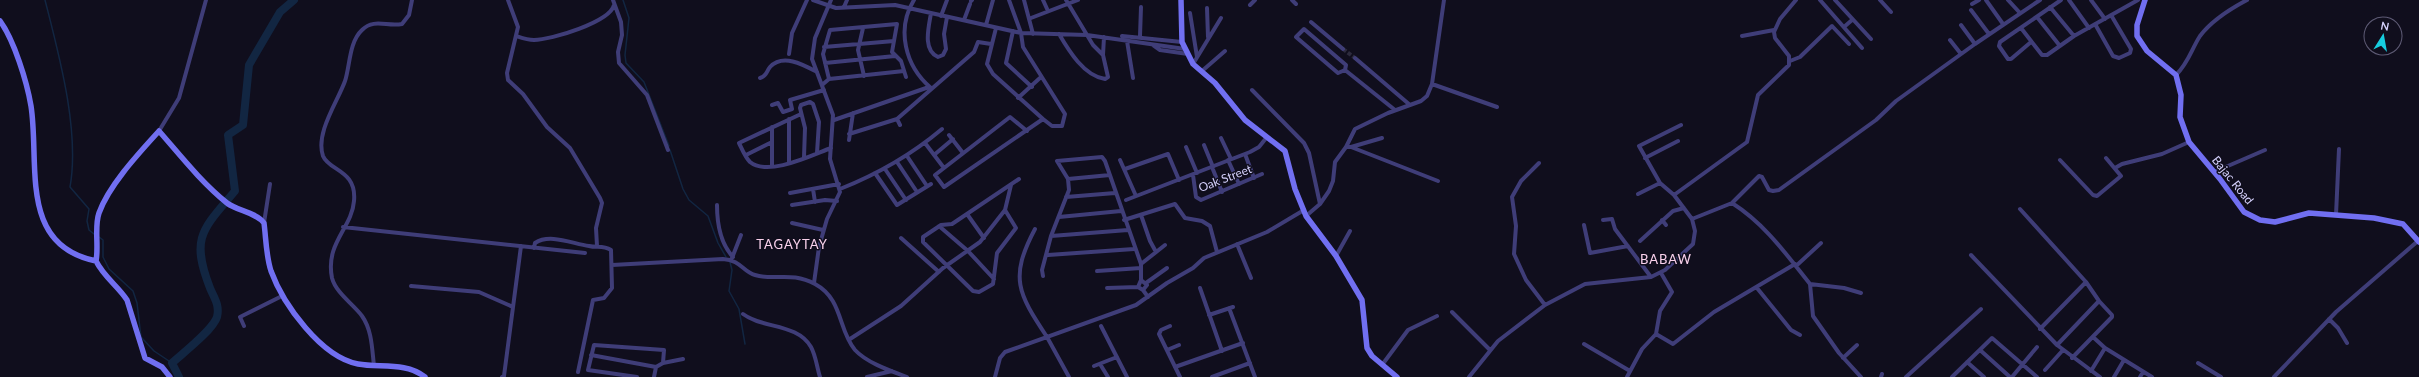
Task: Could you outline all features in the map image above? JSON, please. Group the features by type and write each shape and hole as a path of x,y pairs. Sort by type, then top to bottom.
{"street":[{"path":"170,377 162,367 145,358 127,300 123,293 105,277 96,261 98,240 97,232 99,213 106,199 132,161 159,131 179,98 206,0"},
{"path":"374,366 365,321 333,280 332,257 343,227 351,212 354,194 344,172 328,162 323,155 328,117 345,82 358,34 373,23 402,24 409,15 412,0"},
{"path":"508,0 517,20 516,36 507,73 508,80 523,94 547,127 570,148 600,198 602,203 596,228 597,246"},
{"path":"789,54 792,33 807,0"},
{"path":"813,0 829,6 844,8 871,5 895,5 1021,33 1087,35 1187,51"},
{"path":"814,283 816,263 824,230 837,201 840,187 831,162 834,120 812,59 813,43 832,0"},
{"path":"844,8 846,0"},
{"path":"871,5 872,0"},
{"path":"895,5 896,0"},
{"path":"914,0 909,8 904,44 917,73 930,88"},
{"path":"941,16 947,0"},
{"path":"986,25 993,0"},
{"path":"996,28 987,64 993,74 1043,119 1052,126 1059,128 1064,124 1066,117 1023,47 1021,33 1009,0"},
{"path":"1024,0 1034,34"},
{"path":"1043,0 1048,11"},
{"path":"1030,18 1067,2 1078,0"},
{"path":"1181,0 1182,42 1194,64 1215,84 1245,120 1282,148 1288,158 1295,189 1305,213 1336,256 1362,300 1366,348 1382,366 1397,377"},
{"path":"1250,5 1255,0"},
{"path":"1292,0 1296,4"},
{"path":"994,377 1000,358 1005,352 1136,305 1204,258 1267,232 1320,204 1333,181 1335,162 1349,147 1355,129 1396,110 1421,101 1427,96 1432,84 1444,0"},
{"path":"1674,195 1745,145 1758,95 1786,70 1790,61 1789,56 1775,38 1774,30 1796,0"},
{"path":"1820,0 1862,48"},
{"path":"1835,0 1871,39"},
{"path":"1880,0 1891,12"},
{"path":"1972,4 1979,0"},
{"path":"1986,0 2003,24"},
{"path":"2008,0 2020,13"},
{"path":"1692,219 1732,203 1759,176 1762,177 1769,190 1779,190 1876,120 1896,101 2003,24 2040,0"},
{"path":"2031,42 2011,60 2008,59 1999,46 2000,42 2061,0"},
{"path":"2069,0 2089,28"},
{"path":"2098,0 2092,1 2105,19"},
{"path":"2021,28 2044,56 2074,36 2138,0"},
{"path":"2145,0 2137,25 2137,36 2147,51 2176,76 2186,65 2199,38 2207,28 2232,8 2247,0"},
{"path":"516,36 536,40 561,37 603,17 612,11 614,2"},
{"path":"614,2 621,22 622,34 618,52 619,63 646,95 668,150"},
{"path":"964,20 971,2"},
{"path":"1067,2 1087,35 1103,55"},
{"path":"1140,36 1141,7"},
{"path":"2050,7 2074,36"},
{"path":"1207,8 1208,38"},
{"path":"1971,10 1989,34"},
{"path":"931,13 927,39 933,54 938,57 944,55 946,49 944,34 947,17"},
{"path":"1190,13 1197,58"},
{"path":"2095,24 2113,56 2119,58 2130,53 2131,49 2111,16"},
{"path":"2037,17 2060,46"},
{"path":"1194,64 1221,18"},
{"path":"0,20 9,37 31,106 38,211 60,244 83,259 96,261"},
{"path":"1844,27 1852,20"},
{"path":"1311,22 1343,49"},
{"path":"829,79 825,63 824,47 830,30 897,24 892,52 901,61 906,77"},
{"path":"1961,25 1975,44"},
{"path":"1790,61 1800,57 1832,26 1849,44"},
{"path":"863,28 859,44 860,60 864,76"},
{"path":"1304,29 1346,65 1345,70 1338,73 1296,36 1304,29"},
{"path":"1742,36 1774,30"},
{"path":"1013,31 1006,63 1032,87"},
{"path":"1059,34 1074,58 1093,75 1105,80 1108,77 1103,55 1104,37"},
{"path":"1122,36 1140,36 1182,42"},
{"path":"1950,40 1961,54"},
{"path":"824,47 894,41"},
{"path":"1127,41 1133,78"},
{"path":"834,120 936,87 974,52 978,42 991,44"},
{"path":"1202,71 1225,51"},
{"path":"825,63 895,56"},
{"path":"1355,58 1410,105"},
{"path":"760,78 766,75 771,66 784,61 801,64 817,72"},
{"path":"1345,70 1396,110"},
{"path":"822,85 829,79 904,71"},
{"name":"Bajac Road","path":"2176,76 2181,95 2180,118 2189,142 2214,172 2239,207 2250,216 2275,222 2309,213 2374,218 2403,224 2419,241"},
{"path":"1018,98 1032,87 1041,77"},
{"path":"1432,84 1497,107"},
{"path":"849,134 897,119 930,88"},
{"path":"772,105 778,103 783,112 792,109 790,100 824,90"},
{"path":"1252,90 1304,143 1309,153 1320,204"},
{"path":"804,157 804,128 801,105 808,102 813,104 819,122 817,153"},
{"path":"848,140 853,113"},
{"path":"801,114 739,143 746,155 754,164 772,166 789,163 831,148"},
{"path":"1027,131 1010,117 934,175 944,186 1027,131 1043,119"},
{"path":"788,119 789,163"},
{"path":"897,119 900,125"},
{"path":"1469,377 1498,341 1545,305 1585,284 1652,277 1661,273 1693,244 1695,231 1692,219 1674,195 1660,184 1645,158 1640,145 1681,125"},
{"path":"772,127 772,166"},
{"path":"790,193 813,189 840,187 885,169 925,144 942,129"},
{"path":"159,131 228,204 258,217 264,223"},
{"path":"949,135 963,153"},
{"path":"1126,200 1245,154 1259,147 1267,137"},
{"path":"1221,138 1239,184"},
{"path":"1349,147 1382,138"},
{"path":"934,155 953,139"},
{"path":"1645,158 1678,141"},
{"path":"746,155 772,142"},
{"path":"2115,168 2122,164 2162,154 2189,142"},
{"path":"925,144 944,168"},
{"path":"1204,145 1222,192"},
{"path":"1186,147 1195,174"},
{"path":"1349,147 1438,181"},
{"path":"2336,215 2339,149"},
{"path":"2214,172 2265,150"},
{"path":"1125,169 1168,154 1179,180"},
{"path":"1245,154 1254,178"},
{"path":"875,173 897,205 929,185 907,156"},
{"path":"1043,276 1042,270 1048,256 1051,236 1066,197 1068,179 1057,161 1102,157 1110,175 1124,220 1141,266 1141,280 1138,286"},
{"path":"2060,160 2095,196 2121,176 2106,158"},
{"path":"1120,160 1136,196"},
{"path":"897,162 917,192"},
{"path":"1539,163 1521,181 1512,197 1516,226 1514,254 1526,280 1545,305"},
{"path":"885,169 906,200"},
{"name":"Oak Street","path":"1195,174 1197,199 1201,200 1262,174"},
{"path":"1068,179 1110,175"},
{"path":"1005,210 1016,228 997,253 994,279 991,285 974,292 948,264 922,241 923,237 939,226 952,224 1019,179"},
{"path":"270,184 264,223 271,270 282,296 295,316 332,352 352,362 374,366 412,369 425,377"},
{"path":"1638,194 1660,184"},
{"path":"850,339 901,306 938,272 984,238 1005,210 1011,185"},
{"path":"813,189 815,202"},
{"path":"1066,197 1116,193"},
{"path":"792,205 837,201"},
{"path":"1732,203 1758,222 1810,284 1813,316 1843,358 1861,377"},
{"path":"1124,220 1176,204 1185,218 1202,221 1210,226 1217,252"},
{"path":"717,205 722,239 724,246 732,258 754,275 794,277 814,283 825,290 832,299 850,339 860,354 892,371 907,377"},
{"path":"1640,241 1662,220 1676,210 1684,208"},
{"path":"2020,209 2086,282 2099,302 2112,316 2072,358"},
{"path":"1059,217 1122,211"},
{"path":"967,214 984,238"},
{"path":"1141,215 1150,241 1156,252"},
{"path":"1603,220 1612,220 1615,228 1652,277"},
{"path":"1662,220 1666,225"},
{"path":"792,224 824,230"},
{"path":"1584,225 1590,253 1628,246"},
{"path":"939,226 968,251 994,279"},
{"path":"343,227 585,254"},
{"path":"1035,228 1021,259 1018,278 1027,305 1069,377"},
{"path":"1051,236 1128,230"},
{"path":"1336,256 1350,232"},
{"path":"732,258 741,235"},
{"path":"901,238 938,272"},
{"path":"534,248 535,243 544,240 570,241 597,246 606,246 611,250 612,288 604,298 593,300 578,372"},
{"path":"2274,377 2329,319 2374,277 2419,241"},
{"path":"1656,334 1673,344 1714,312 1795,265 1821,243"},
{"path":"1236,244 1251,278"},
{"path":"1097,271 1141,266 1165,245"},
{"path":"502,377 504,376 520,246"},
{"path":"1048,256 1134,249"},
{"path":"1971,255 2040,329 2072,358 2100,377"},
{"path":"612,265 732,258"},
{"path":"1143,290 1146,283 1167,268"},
{"path":"1627,377 1642,349 1656,334 1660,311 1672,292 1661,273"},
{"path":"1141,280 1146,283"},
{"path":"2040,329 2086,282"},
{"path":"1810,284 1844,288 1861,293"},
{"path":"411,286 479,292 513,307"},
{"path":"1107,288 1138,286 1148,297"},
{"path":"1200,288 1222,350"},
{"path":"1757,288 1791,330 1800,335"},
{"path":"244,326 240,317 282,296"},
{"path":"2057,345 2099,302"},
{"path":"1209,315 1231,307 1255,377"},
{"path":"1906,377 1981,309"},
{"path":"1452,312 1490,350"},
{"path":"743,314 760,323 784,328 807,341 812,349 820,377"},
{"path":"1382,366 1408,330 1437,316"},
{"path":"2329,319 2338,328 2347,343"},
{"path":"1101,326 1127,377"},
{"path":"1170,326 1159,332 1180,377"},
{"path":"2093,337 2105,348 2152,377"},
{"path":"1954,376 1993,338 2037,377"},
{"path":"1175,367 1243,343"},
{"path":"637,377 588,370 594,344 664,350 663,362"},
{"path":"1584,344 1630,371"},
{"path":"1167,350 1179,345"},
{"path":"1843,358 1857,345"},
{"path":"1980,350 2011,377 2037,347"},
{"path":"2091,371 2105,348"},
{"path":"2045,370 2063,350"},
{"path":"582,356 591,356 656,367"},
{"path":"1094,366 1117,357"},
{"path":"654,377 656,367 663,362 683,359"},
{"path":"2114,377 2124,360"},
{"path":"1967,362 1984,377"},
{"path":"1212,377 1250,363"},
{"path":"2198,363 2221,377"},
{"path":"1100,364 1108,377"},
{"path":"867,377 892,371"},
{"path":"2140,377 2143,372"}],"waterway":[{"path":"45,0 62,69 70,118 72,142 70,187 89,209 87,221 89,230 94,234"},
{"path":"179,377 172,363 204,335 214,322 218,313 215,298 204,271 201,257 201,245 203,235 208,225 235,191 228,135 243,125 249,65 280,12 294,0"},
{"path":"623,0 629,18 625,55 626,63 644,82 669,146"},
{"path":"670,150 683,189 689,200 708,216 718,243 726,257"},
{"path":"99,237 103,240 103,257 109,269 133,291 137,303 141,337 154,351 172,363"},
{"path":"730,262 732,270 729,291 739,309 745,344"}],"tunnel":[{"path":"1343,49 1355,58"}],"district":[{"name":"TAGAYTAY","path":"792,244"},
{"name":"BABAW","path":"1666,259"}]}
